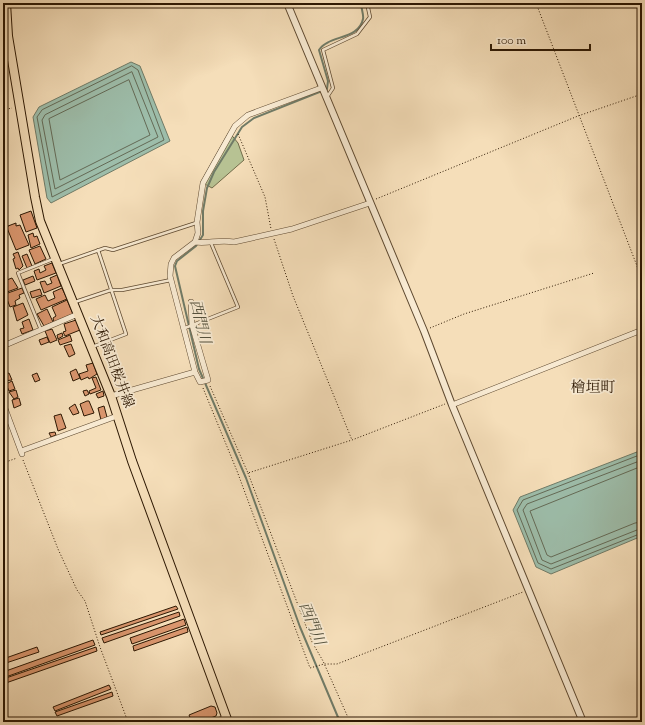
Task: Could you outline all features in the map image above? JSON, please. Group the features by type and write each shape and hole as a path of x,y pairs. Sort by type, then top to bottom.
{"main road":[{"name":"大和高田桜井線","path":"6,3 8,36 40,221 111,396 135,468 227,719"}],"street":[{"path":"287,3 424,331 583,722"},
{"path":"191,302 192,325 208,380 200,382 171,279 171,264 174,258 195,242 198,233 197,222 203,183 234,128 248,115 322,88"},
{"path":"195,242 211,243 224,240 234,242 292,228 370,204"},
{"path":"3,346 78,314"},
{"path":"452,403 642,330"},
{"path":"111,396 196,372"},
{"path":"3,403 21,453 118,416"},
{"path":"214,722 227,719"}],"lane":[{"path":"326,99 333,88 323,50 357,34 370,17 367,3"},
{"path":"41,330 18,273 106,248 113,250 197,222"},
{"path":"185,328 238,308 211,243"},
{"path":"91,347 126,334 98,250"},
{"path":"74,303 111,290 122,290 171,279"}],"path":[{"path":"536,3 578,116 622,223 642,279"},
{"path":"370,204 379,197 533,136 578,116 642,94"},
{"path":"3,110 20,107"},
{"path":"234,128 242,142 266,197 271,233 293,296 352,440"},
{"path":"424,331 464,314 594,273"},
{"path":"208,380 248,473 312,642 324,664 350,722"},
{"path":"200,382 237,471 310,668 324,664 337,664 529,590"},
{"path":"248,473 352,440 452,403"},
{"path":"3,463 21,453 55,543 77,590 85,601 89,611 100,647 128,722"}],"shaded area":[{"path":"229,132 238,143 244,160 212,188 201,182"}],"water":[{"path":"131,62 140,66 170,141 51,203 47,198 33,117 39,107"},
{"path":"642,450 642,536 551,574 536,567 513,510 520,497"}],"building":[{"path":"31,211 37,228 26,232 20,215"},
{"path":"16,223 16,226 20,225 29,245 16,250 7,228 8,226"},
{"path":"33,233 34,237 37,236 40,244 31,248 28,235"},
{"path":"40,246 46,259 35,264 29,250"},
{"path":"18,252 23,266 19,270 18,268 16,269 13,259 15,258 13,254"},
{"path":"27,254 32,266 27,268 22,256"},
{"path":"52,263 56,273 37,280 34,271 39,269 40,273 46,270 44,266"},
{"path":"57,275 61,286 44,293 40,282 45,281 47,285 52,283 50,278"},
{"path":"33,276 35,281 25,285 23,280"},
{"path":"12,278 18,288 7,292 4,281"},
{"path":"22,288 24,293 19,295 20,298 15,301 16,305 10,307 5,294"},
{"path":"62,288 67,299 41,310 36,299 45,295 48,301 55,298 53,292"},
{"path":"40,289 42,295 32,298 30,292"},
{"path":"67,300 73,314 54,322 53,318 56,316 52,307"},
{"path":"23,303 28,315 17,321 13,307"},
{"path":"47,309 53,322 44,326 37,314"},
{"path":"29,319 33,330 22,334 20,329 24,328 22,322"},
{"path":"76,320 80,330 65,336 63,332 66,331 64,324"},
{"path":"52,329 57,340 50,343 45,331"},
{"path":"62,333 63,336 58,339 57,335"},
{"path":"70,335 72,341 60,345 58,340"},
{"path":"47,337 49,342 41,345 39,340"},
{"path":"71,344 75,354 69,357 64,346"},
{"path":"93,363 97,374 89,379 88,377 81,380 79,374 88,371 86,365"},
{"path":"76,369 80,378 73,381 70,372"},
{"path":"9,373 12,380 4,381 3,375"},
{"path":"37,373 40,380 35,382 32,375"},
{"path":"96,377 101,390 90,394 89,391 96,388 92,378"},
{"path":"12,381 15,389 9,391 6,384"},
{"path":"16,390 18,397 14,399 9,392"},
{"path":"87,390 89,394 85,396 83,391"},
{"path":"103,391 104,396 98,398 96,394"},
{"path":"19,398 21,405 14,408 12,400"},
{"path":"89,401 94,413 84,416 80,404"},
{"path":"75,404 79,413 73,415 69,408"},
{"path":"104,406 107,417 101,420 98,408"},
{"path":"61,414 66,428 58,431 54,416"},
{"path":"55,432 56,435 51,437 49,433"},
{"path":"176,606 178,609 101,635 100,632"},
{"path":"179,612 180,616 104,643 102,638"},
{"path":"184,619 186,625 132,644 130,638"},
{"path":"187,627 188,632 134,651 133,646"},
{"path":"93,640 95,645 3,678 3,672"},
{"path":"37,647 39,652 3,664 3,659"},
{"path":"96,647 97,651 3,684 3,679"},
{"path":"109,685 111,689 55,711 53,707"},
{"path":"112,692 113,696 57,716 55,712"},
{"path":"211,706 215,707 217,713 216,716 200,722 192,722 189,715"}],"waterway":[{"name":"西門川","path":"340,722 300,627 246,478 199,369 175,266 177,261 196,246 203,235 203,211 207,188 214,172 242,127 254,118 327,89 328,81 319,50 323,45 356,31 363,19 361,3"}],"district":[{"name":"檜垣町","path":"593,388"}]}
